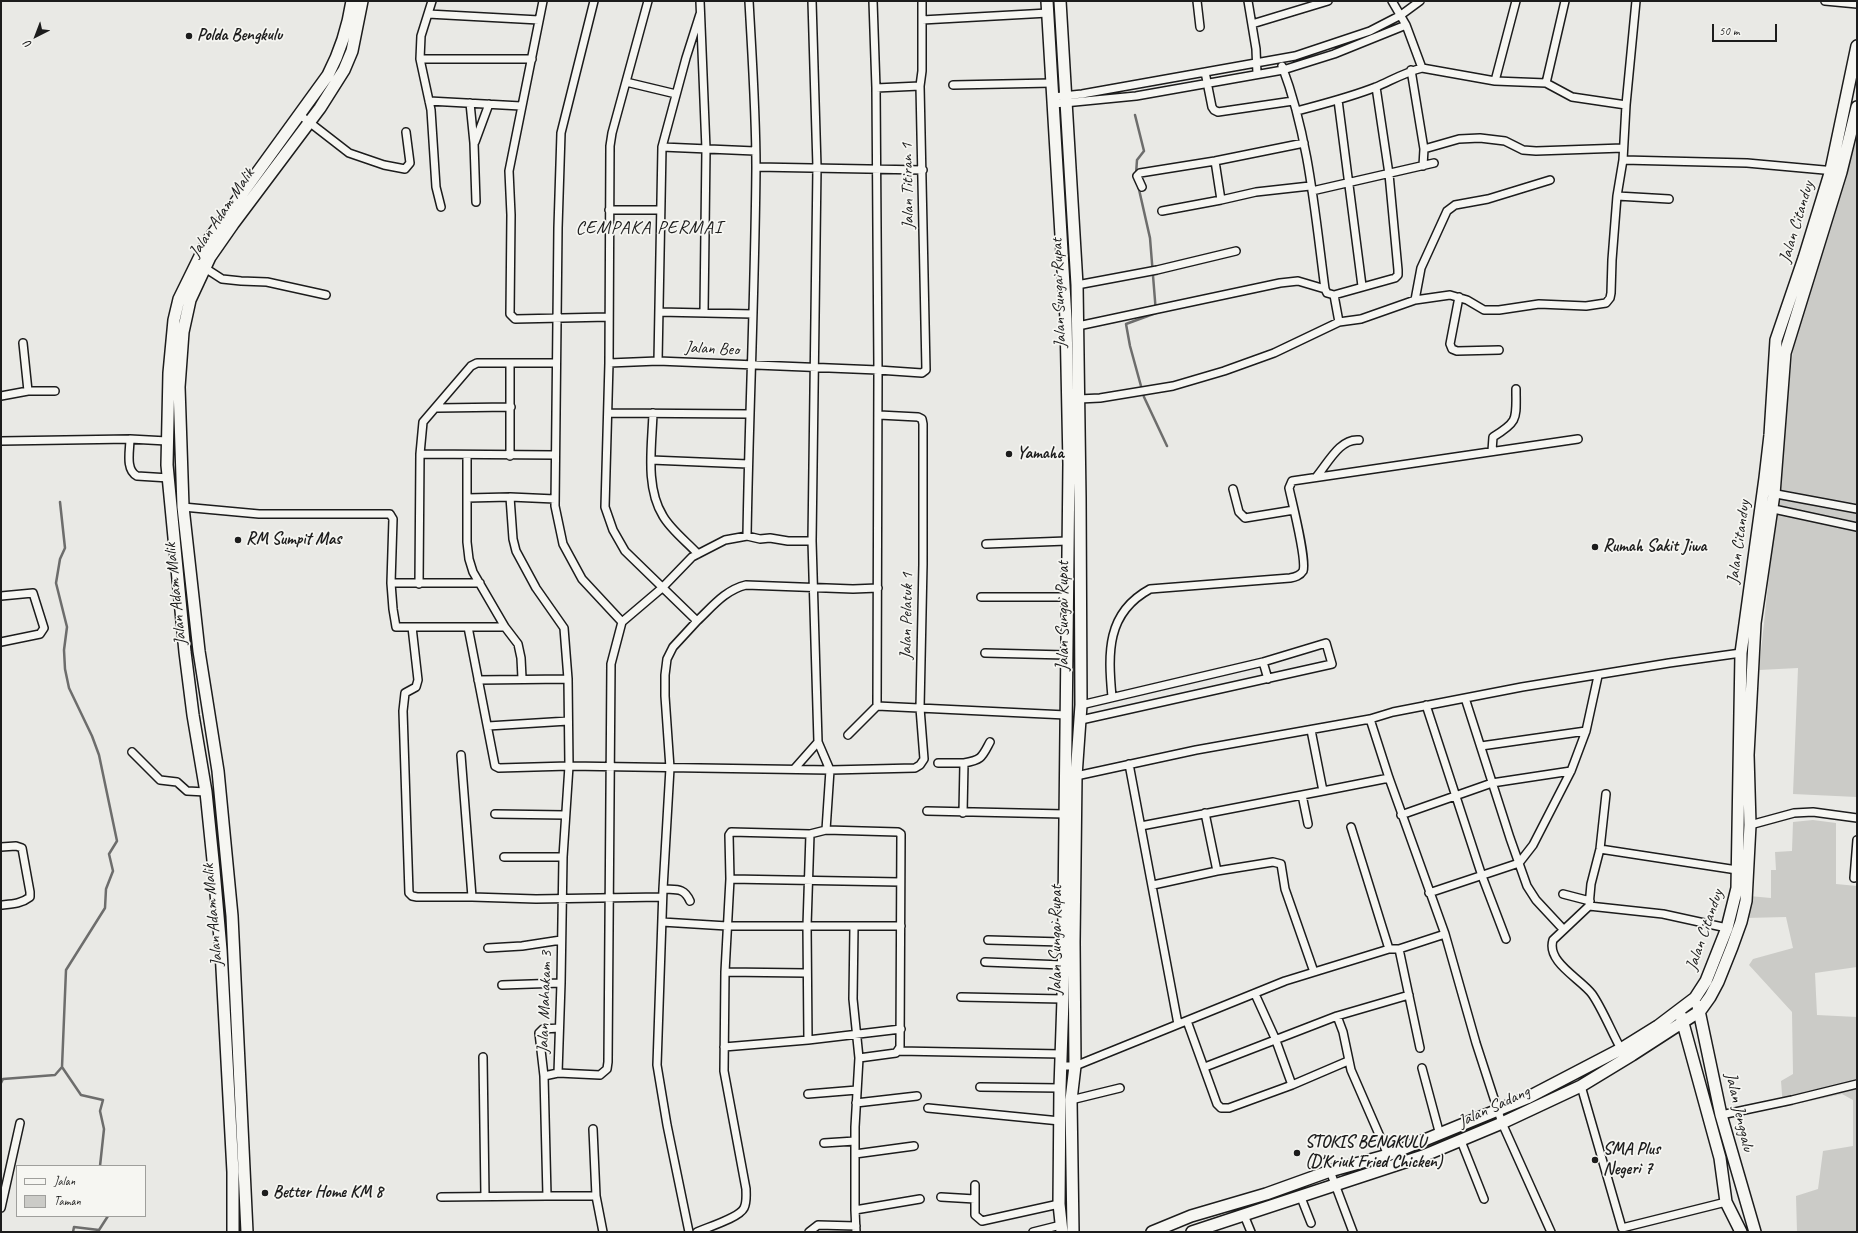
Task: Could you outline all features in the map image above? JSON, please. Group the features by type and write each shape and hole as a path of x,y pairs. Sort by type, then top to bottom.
{"main road":[{"name":"Jalan Adam Malik","path":"247,1232 232,916 218,772 199,651 183,502 179,387 184,332 190,300 205,268 232,224 304,119 328,75 345,32 352,1"},
{"name":"Jalan Adam Malik","path":"234,1232 233,1172 220,950 206,792 193,716 169,497 167,441 168,373 174,320 179,299 207,242 344,70 352,52 362,1"},
{"name":"Jalan Sungai Rupat","path":"1048,1 1066,319 1069,464 1065,814 1069,863 1074,1066 1071,1100 1073,1232"},
{"name":"Jalan Sungai Rupat","path":"1060,1 1077,285 1081,704 1081,720 1063,942 1062,1066 1060,1088 1060,1204 1062,1229"},
{"name":"Jalan Citanduy","path":"1836,171 1857,46"},
{"name":"Jalan Citanduy","path":"1152,1232 1173,1228 1330,1171 1388,1155 1498,1111 1561,1081 1620,1049 1658,1026 1695,998 1706,980 1727,928 1737,888 1741,653 1766,507 1785,353 1836,171 1857,106"},
{"path":"167,441 182,442"},
{"path":"169,497 183,502"},
{"name":"Jalan Citanduy","path":"1684,1022 1700,1011 1718,982 1741,922 1746,901 1750,825 1748,755 1755,622 1766,507"},
{"path":"182,616 196,615"},
{"path":"185,652 199,651"},
{"name":"Jalan Jenggalu","path":"1695,998 1700,1011 1720,1115 1755,1232"},
{"name":"Jalan Jenggalu","path":"1679,1011 1684,1022 1720,1158 1726,1202 1741,1232"},
{"name":"Jalan Sadang","path":"1192,1232 1300,1195 1423,1156 1461,1141 1580,1086 1684,1022"}],"street":[{"path":"432,1 421,36 420,59 429,101 436,187 441,207"},
{"path":"543,1 509,171 511,215 510,314 515,318 557,319 609,317"},
{"path":"594,1 562,133 558,228 555,498 563,544 582,579 622,622"},
{"path":"648,1 612,133 609,210 609,363 605,507 613,530 625,551 697,621"},
{"path":"700,1 706,149 704,312"},
{"path":"747,536 748,464 753,366 756,167 750,1"},
{"path":"812,1 817,168 812,541 818,742 830,770 826,830"},
{"path":"848,735 877,706 878,588 876,534 879,415 876,88 873,1"},
{"name":"Jalan Titiran 1","path":"922,1 922,71 920,86 923,170 926,370"},
{"path":"1196,1 1200,27"},
{"path":"1248,1 1257,74"},
{"path":"1252,24 1328,1"},
{"path":"1392,1 1406,25 1422,68"},
{"path":"1066,99 1205,72 1280,60 1357,36 1401,16 1420,1"},
{"path":"1495,81 1516,1"},
{"path":"1546,83 1565,1"},
{"path":"1079,400 1173,386 1246,364 1339,322 1361,319 1415,300 1450,295 1459,297 1484,310 1499,310 1539,304 1586,306 1606,303 1610,298 1611,290 1617,196 1622,160 1636,1"},
{"path":"1825,1 1857,4"},
{"path":"922,20 1048,13"},
{"path":"428,14 539,20"},
{"path":"658,361 662,147 700,14"},
{"path":"1054,100 1136,96 1283,70 1334,54 1406,25"},
{"path":"420,59 532,59"},
{"path":"1280,60 1297,111 1304,143 1325,289 1327,293 1334,295 1395,278 1398,275 1389,174 1376,87"},
{"path":"1297,111 1338,100 1376,87 1411,70 1422,68 1495,81 1546,83 1572,97 1626,105"},
{"path":"1411,70 1424,149 1423,166"},
{"path":"1205,72 1212,107 1218,112 1293,101"},
{"path":"626,82 676,94"},
{"path":"953,85 1052,83"},
{"path":"876,88 920,86"},
{"path":"1338,100 1350,182 1362,286"},
{"path":"429,101 470,102 521,106"},
{"path":"470,102 474,142 476,202"},
{"path":"474,142 489,104"},
{"path":"304,119 349,153 405,169 410,163 406,132"},
{"path":"1424,149 1459,138 1505,141 1523,150 1536,151 1623,148"},
{"path":"1142,187 1137,176 1140,173 1215,161 1304,143"},
{"path":"662,147 755,151"},
{"path":"1622,160 1746,163 1836,171"},
{"path":"1215,161 1221,200"},
{"path":"1162,211 1256,192 1311,189 1389,174 1434,163"},
{"path":"756,167 923,170"},
{"path":"1415,300 1421,268 1447,211 1455,205 1488,199 1550,180"},
{"path":"1617,196 1669,199"},
{"path":"609,210 660,210"},
{"path":"1077,285 1157,270 1236,251"},
{"path":"205,268 222,278 241,282 267,282 326,295"},
{"path":"1078,326 1280,283 1298,281 1325,289"},
{"path":"1334,295 1339,322"},
{"path":"1459,297 1450,344 1452,349 1457,351 1498,350"},
{"path":"659,312 753,314"},
{"path":"23,343 28,392"},
{"name":"Jalan Beo","path":"609,363 658,361 922,372 926,370"},
{"path":"420,584 420,454 423,422 437,408 471,366 477,363 556,364"},
{"path":"510,363 510,456"},
{"path":"1492,451 1493,437 1511,426 1514,420 1516,412 1516,389"},
{"path":"1,396 28,392 55,391"},
{"path":"437,408 511,407"},
{"path":"608,413 750,414"},
{"path":"654,413 651,460 654,498 663,517 698,554"},
{"name":"Jalan Pelatuk 1","path":"830,770 915,768 920,765 924,759 920,708 923,564 923,424 922,420 918,417 879,415"},
{"path":"1112,697 1109,654 1114,632 1124,611 1136,597 1150,589 1298,576 1302,572 1304,566 1289,488 1290,483 1297,479 1578,438"},
{"path":"130,439 130,469 133,474 137,476 169,478"},
{"path":"1,440 130,439 167,441"},
{"path":"1317,476 1348,440 1359,440"},
{"path":"420,454 510,456 555,455"},
{"path":"467,454 467,542 473,572 505,627 518,644 522,658 522,678"},
{"path":"651,460 748,464"},
{"path":"1233,489 1239,512 1245,518 1294,510"},
{"path":"1768,492 1857,509"},
{"name":"Jalan Mahakam 3","path":"510,497 513,539 516,551 536,588 564,628 568,678 569,766 563,858 558,1073 544,1076 547,1196"},
{"path":"467,498 555,498"},
{"path":"183,502 259,514 390,514 393,519 391,583 395,626 399,629 412,627 505,627"},
{"path":"1766,507 1857,527"},
{"path":"558,1073 600,1075 607,1069 612,664 622,622 662,588 681,567 698,554 725,540 747,536 760,539 770,538 788,541 812,541"},
{"path":"986,544 1067,541"},
{"path":"391,583 480,583"},
{"path":"689,1232 667,1125 657,1065 662,898 670,768 665,696 667,659 673,647 697,621 725,594 735,587 746,585 853,589 878,588"},
{"path":"1,596 33,593 44,628 40,634 1,642"},
{"path":"981,597 1067,597"},
{"path":"412,627 418,680 416,687 406,693 403,712 409,892 412,896 472,896 536,899 563,897 609,899 662,898"},
{"path":"468,627 495,766 498,768 611,766 670,768 795,768 830,770"},
{"path":"1081,704 1263,662 1326,643 1332,664 1268,680 1081,720"},
{"path":"985,653 1066,655"},
{"path":"1076,776 1196,750 1370,719 1392,712 1426,705 1577,677 1598,676 1669,663 1741,653"},
{"path":"1263,662 1268,680"},
{"path":"1429,893 1518,863 1533,845 1571,771 1586,731 1598,676"},
{"path":"478,680 568,678"},
{"path":"1465,698 1518,863 1527,886 1536,900 1563,929"},
{"path":"1426,705 1482,876 1506,939"},
{"path":"877,706 1066,714"},
{"path":"1370,719 1401,815 1445,934 1476,1043 1502,1123 1551,1232"},
{"path":"488,726 568,722"},
{"path":"1312,730 1323,791"},
{"path":"1481,746 1586,731"},
{"path":"795,768 818,742"},
{"path":"938,763 964,763 977,761 982,758 990,742"},
{"path":"132,752 160,780 178,782 187,791 206,792"},
{"path":"461,755 472,896"},
{"path":"963,812 964,763"},
{"path":"1129,764 1178,1024"},
{"path":"1401,815 1492,783 1571,771"},
{"path":"1141,826 1389,778"},
{"path":"1606,794 1600,849 1591,884 1589,903 1552,940 1551,946 1552,951 1562,966 1593,995 1620,1049"},
{"path":"1302,795 1308,824"},
{"path":"927,812 1065,814"},
{"path":"1750,825 1794,813 1813,812 1857,818"},
{"path":"1205,813 1217,871"},
{"path":"495,814 565,816"},
{"path":"1351,827 1389,949"},
{"path":"697,1232 736,1215 744,1207 746,1200 746,1189 724,1071 727,926 730,879 729,835 732,832 810,834 826,830 900,833 901,1028 898,1051"},
{"path":"808,1040 806,973 810,880 810,834"},
{"path":"1854,878 1857,840"},
{"path":"1,847 16,846 23,849 30,897 19,904 1,905"},
{"path":"1600,849 1737,870"},
{"path":"504,857 563,858"},
{"path":"1153,885 1217,871 1273,862 1281,864 1285,889 1314,972"},
{"path":"730,879 900,882"},
{"path":"663,889 685,892 690,901"},
{"path":"1563,894 1589,903 1663,914 1727,928"},
{"path":"662,922 727,926 901,926"},
{"path":"809,1232 818,1225 856,1229 855,1141 859,1058 853,999 854,927"},
{"path":"1062,1066 1074,1066 1178,1024 1187,1022 1285,981 1389,949 1399,949 1445,934"},
{"path":"488,948 522,946 561,940"},
{"path":"988,940 1063,942"},
{"path":"1399,949 1420,1048"},
{"path":"985,962 1063,965"},
{"path":"726,972 806,973"},
{"path":"502,985 561,983"},
{"path":"1255,994 1275,1038 1292,1085"},
{"path":"1204,1067 1275,1038 1337,1016 1408,995"},
{"path":"961,997 1063,999"},
{"path":"1337,1016 1346,1040 1348,1061 1388,1155"},
{"path":"1187,1022 1217,1104 1224,1109 1292,1085 1348,1061"},
{"path":"544,1076 539,1033 543,1028 559,1028"},
{"path":"724,1047 808,1040 901,1028"},
{"path":"859,1058 898,1051 1062,1054"},
{"path":"483,1057 485,1196"},
{"path":"1422,1068 1440,1135"},
{"path":"1720,1115 1792,1100 1857,1084"},
{"path":"1580,1086 1622,1228 1726,1202"},
{"path":"980,1087 1060,1088"},
{"path":"1071,1100 1120,1088"},
{"path":"808,1094 857,1090"},
{"path":"856,1103 917,1096"},
{"path":"928,1108 1060,1121"},
{"path":"1,1208 20,1123"},
{"path":"593,1128 596,1196 602,1232"},
{"path":"824,1143 855,1141"},
{"path":"1461,1141 1484,1200"},
{"path":"856,1154 914,1146"},
{"path":"1330,1171 1353,1232"},
{"path":"975,1185 975,1215 982,1221 1060,1204"},
{"path":"1300,1195 1311,1223"},
{"path":"441,1197 596,1196"},
{"path":"941,1197 975,1199"},
{"path":"855,1210 920,1198"},
{"path":"1244,1215 1251,1232"},
{"path":"1033,1232 1062,1229"}],"green space":[{"path":"1857,138 1857,797 1793,794 1798,668 1759,670 1793,349"},
{"path":"1813,820 1836,823 1836,884 1857,886 1857,967 1815,973 1817,1015 1857,1017 1857,1232 1797,1232 1796,1196 1818,1189 1823,1151 1853,1146 1853,1100 1842,1094 1783,1107 1781,1081 1793,1074 1792,1012 1749,965 1753,959 1793,948 1786,917 1745,918 1749,896 1771,898 1771,870 1776,870 1775,852 1792,851 1793,822"}],"waterway":[{"path":"1135,115 1144,151 1137,160 1136,174"},
{"path":"1138,185 1150,238 1156,313 1126,324 1130,346 1144,397 1167,446"},
{"path":"1,1083 3,1079 55,1075 62,1067 66,970 105,908 106,889 113,871 109,854 117,841 99,755 92,736 69,688 65,669 64,650 67,627 56,583 60,559 65,548 60,502"},
{"path":"62,1067 81,1095 103,1100 100,1111 104,1129 100,1165"},
{"path":"73,1232 74,1227 99,1230 107,1217"}],"place":[{"name":"Polda Bengkulu","path":"189,36"},
{"name":"Yamaha","path":"1009,454"},
{"name":"RM Sumpit Mas","path":"238,540"},
{"name":"Rumah Sakit Jiwa","path":"1595,547"},
{"name":"STOKIS BENGKULU (D'Kriuk Fried Chicken)","path":"1297,1153"},
{"name":"SMA Plus Negeri 7","path":"1595,1160"},
{"name":"Better Home KM 8","path":"265,1193"}],"district":[{"name":"CEMPAKA PERMAI","path":"649,228"}]}
